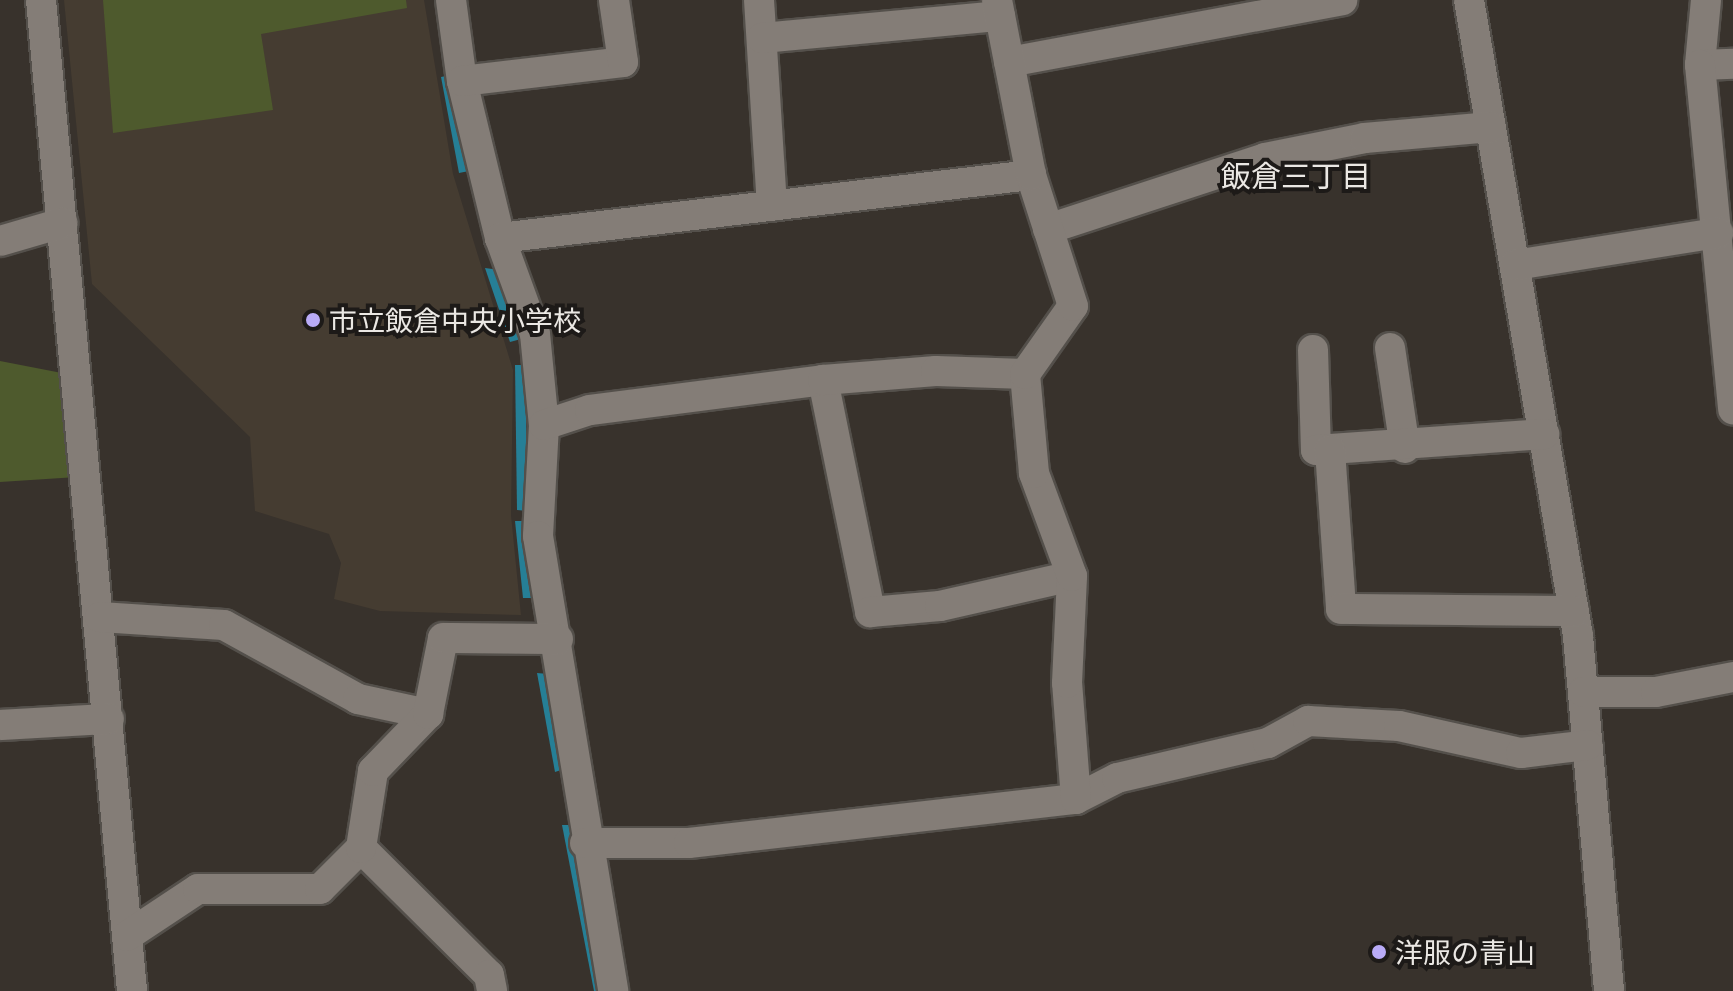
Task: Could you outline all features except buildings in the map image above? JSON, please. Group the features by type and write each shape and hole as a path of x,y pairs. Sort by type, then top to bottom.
{"street":[{"path":"41,0 132,991"},
{"path":"451,0 462,81 500,238 535,334 544,425 538,536 558,639 585,843 613,991"},
{"path":"462,81 623,62 614,0"},
{"path":"759,0 772,206"},
{"path":"1009,62 1342,0"},
{"path":"1469,0 1574,611 1609,991"},
{"path":"1706,0 1700,65 1731,342 1733,409"},
{"path":"762,38 998,8 1031,175 1073,306 1025,374 1034,473 1072,576 1067,683 1076,799"},
{"path":"1700,65 1733,64"},
{"path":"1048,229 1265,158 1365,138 1491,127"},
{"path":"500,238 1031,175"},
{"path":"0,241 62,223"},
{"path":"1515,265 1718,233"},
{"path":"1390,348 1405,448"},
{"path":"1313,350 1316,450 1405,448 1544,434"},
{"path":"544,425 590,410 823,380 936,371 1025,374"},
{"path":"823,380 870,612 940,606 1072,576"},
{"path":"1330,450 1341,609 1574,611"},
{"path":"100,617 224,625 358,699 428,714"},
{"path":"127,936 198,889 320,889 361,848 373,771 428,714 443,638 558,639"},
{"path":"1583,692 1656,692 1733,677"},
{"path":"0,725 109,719"},
{"path":"585,843 689,843 1076,799 1117,778 1268,743 1308,721 1399,726 1521,753 1588,745"},
{"path":"361,848 489,975 492,991"}],"shaded area":[{"name":"市立飯倉中央小学校","path":"64,0 424,0 453,174 513,370 511,515 521,615 380,611 334,599 341,563 329,534 255,511 250,437 92,284"}],"green space":[{"path":"103,0 406,0 407,8 261,34 273,110 113,133"},
{"path":"0,361 67,374 77,477 0,482"}],"water":[{"path":"451,75 469,171 459,173 441,77"},
{"path":"485,268 500,270 521,339 510,342"},
{"path":"515,365 525,365 528,511 517,510"},
{"path":"515,521 527,521 535,598 523,598"},
{"path":"537,673 548,674 564,769 555,772"},
{"path":"562,825 572,825 605,991 594,991"}],"place":[{"name":"市立飯倉中央小学校","path":"313,320"},
{"name":"洋服の青山","path":"1379,952"}],"district":[{"name":"飯倉三丁目","path":"1296,176"}]}
